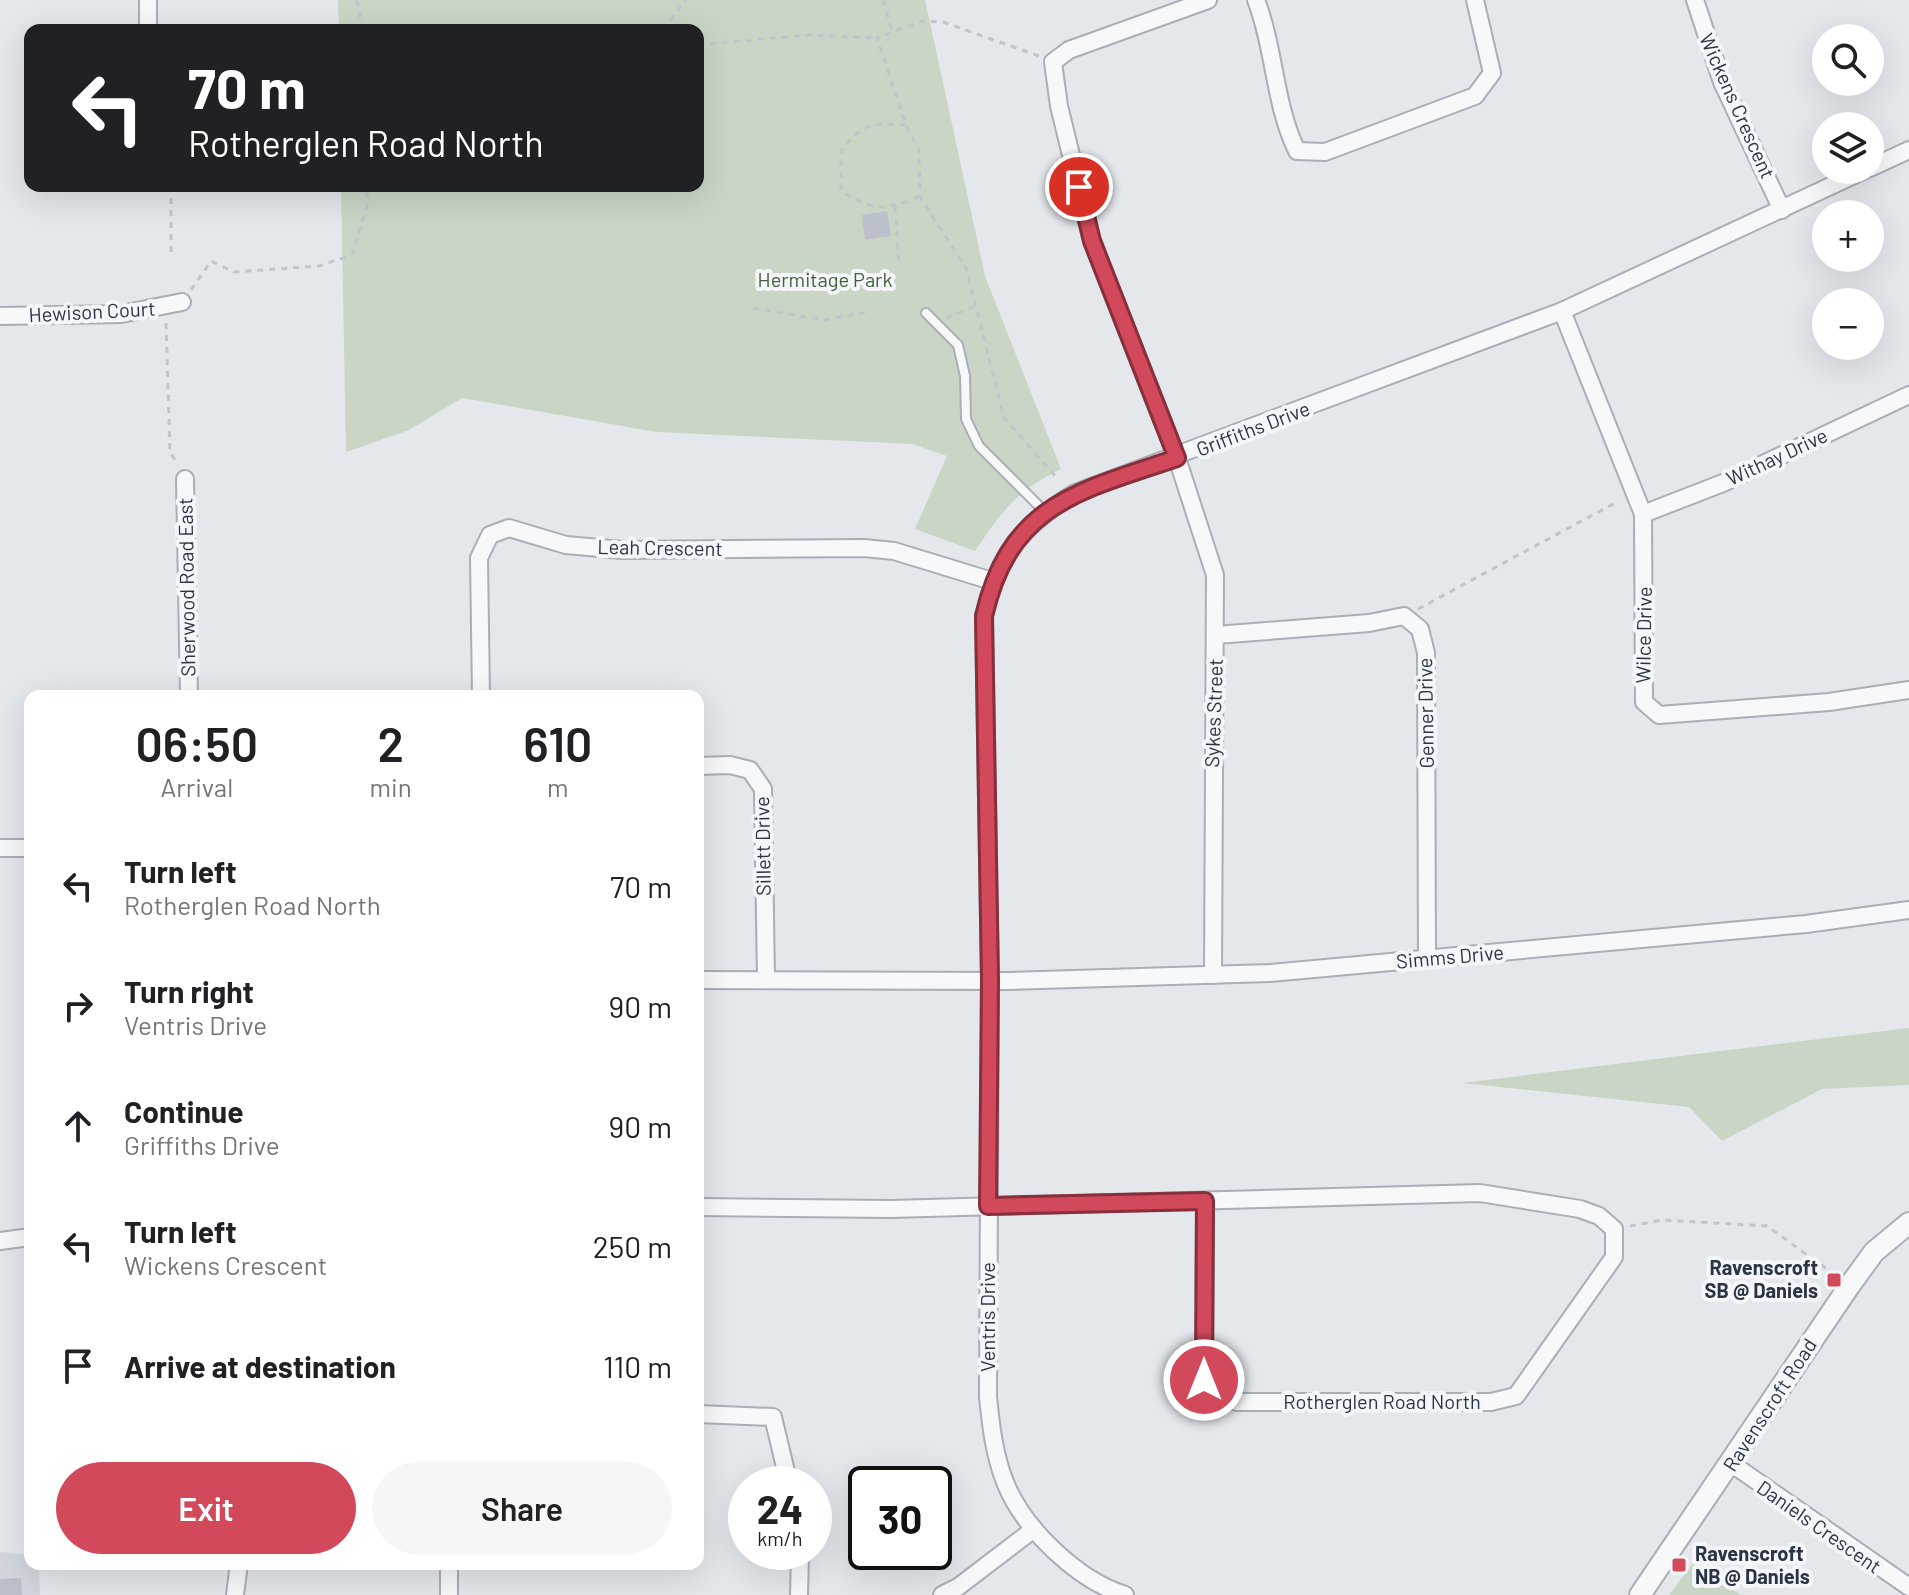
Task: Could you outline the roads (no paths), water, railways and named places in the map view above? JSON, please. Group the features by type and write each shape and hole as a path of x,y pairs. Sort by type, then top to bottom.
{"street":[{"path":"148,0 148,24"},
{"path":"1177,458 1092,241 1059,106 1053,62 1069,50 1208,0"},
{"path":"1256,0 1265,24 1284,125 1297,151 1325,152 1475,96 1492,73 1475,0"},
{"name":"Wickens Crescent","path":"1695,0 1722,82 1782,210"},
{"name":"Griffiths Drive","path":"1884,161 1909,150"},
{"name":"Griffiths Drive","path":"990,980 984,616 992,581 1012,543 1045,512 1075,493 1177,458 1562,311 1836,184"},
{"name":"Hewison Court","path":"0,316 121,314 174,305"},
{"name":"Wilce Drive","path":"1562,311 1643,514 1644,702 1659,715 1829,702 1909,690"},
{"name":"Withay Drive","path":"1643,514 1723,483 1909,395"},
{"name":"Sykes Street","path":"1177,458 1215,575 1213,975"},
{"name":"Sherwood Road East","path":"185,479 189,690"},
{"name":"Leah Crescent","path":"481,690 479,558 490,535 509,528 566,545 622,550 894,551 992,581"},
{"name":"Genner Drive","path":"1216,635 1369,623 1404,616 1420,629 1426,653 1427,960"},
{"name":"Sillett Drive","path":"704,766 730,765 750,770 763,789 766,979"},
{"path":"0,848 24,848"},
{"name":"Simms Drive","path":"990,980 1213,975 1427,960 1806,924 1909,910"},
{"path":"704,980 990,980"},
{"name":"Ventris Drive","path":"990,980 988,1397 993,1445 1006,1485 1034,1529 1090,1577 1125,1595"},
{"name":"Rotherglen Road North","path":"1480,1193 1580,1209 1599,1216 1614,1229 1614,1257 1516,1396 1491,1402 1237,1402 1218,1396 1204,1380 1205,1201 1480,1193"},
{"path":"704,1207 988,1206 1205,1201"},
{"name":"Ravenscroft Road","path":"1640,1595 1732,1464 1850,1285 1874,1252 1909,1223"},
{"path":"0,1241 24,1238"},
{"path":"704,1414 773,1417 785,1466"},
{"name":"Daniels Crescent","path":"1732,1464 1909,1587"},
{"path":"942,1595 958,1587 1034,1529"},
{"path":"235,1595 238,1570"},
{"path":"449,1570 449,1595"},
{"path":"799,1595 800,1570"}],"lane":[{"path":"926,313 958,345 965,376 966,419 979,446 1045,512"}],"place":[{"name":"Ravenscroft SB @ Daniels","path":"1834,1280"},
{"name":"Ravenscroft NB @ Daniels","path":"1679,1565"}],"park label":[{"name":"Hermitage Park","path":"825,280"}]}
